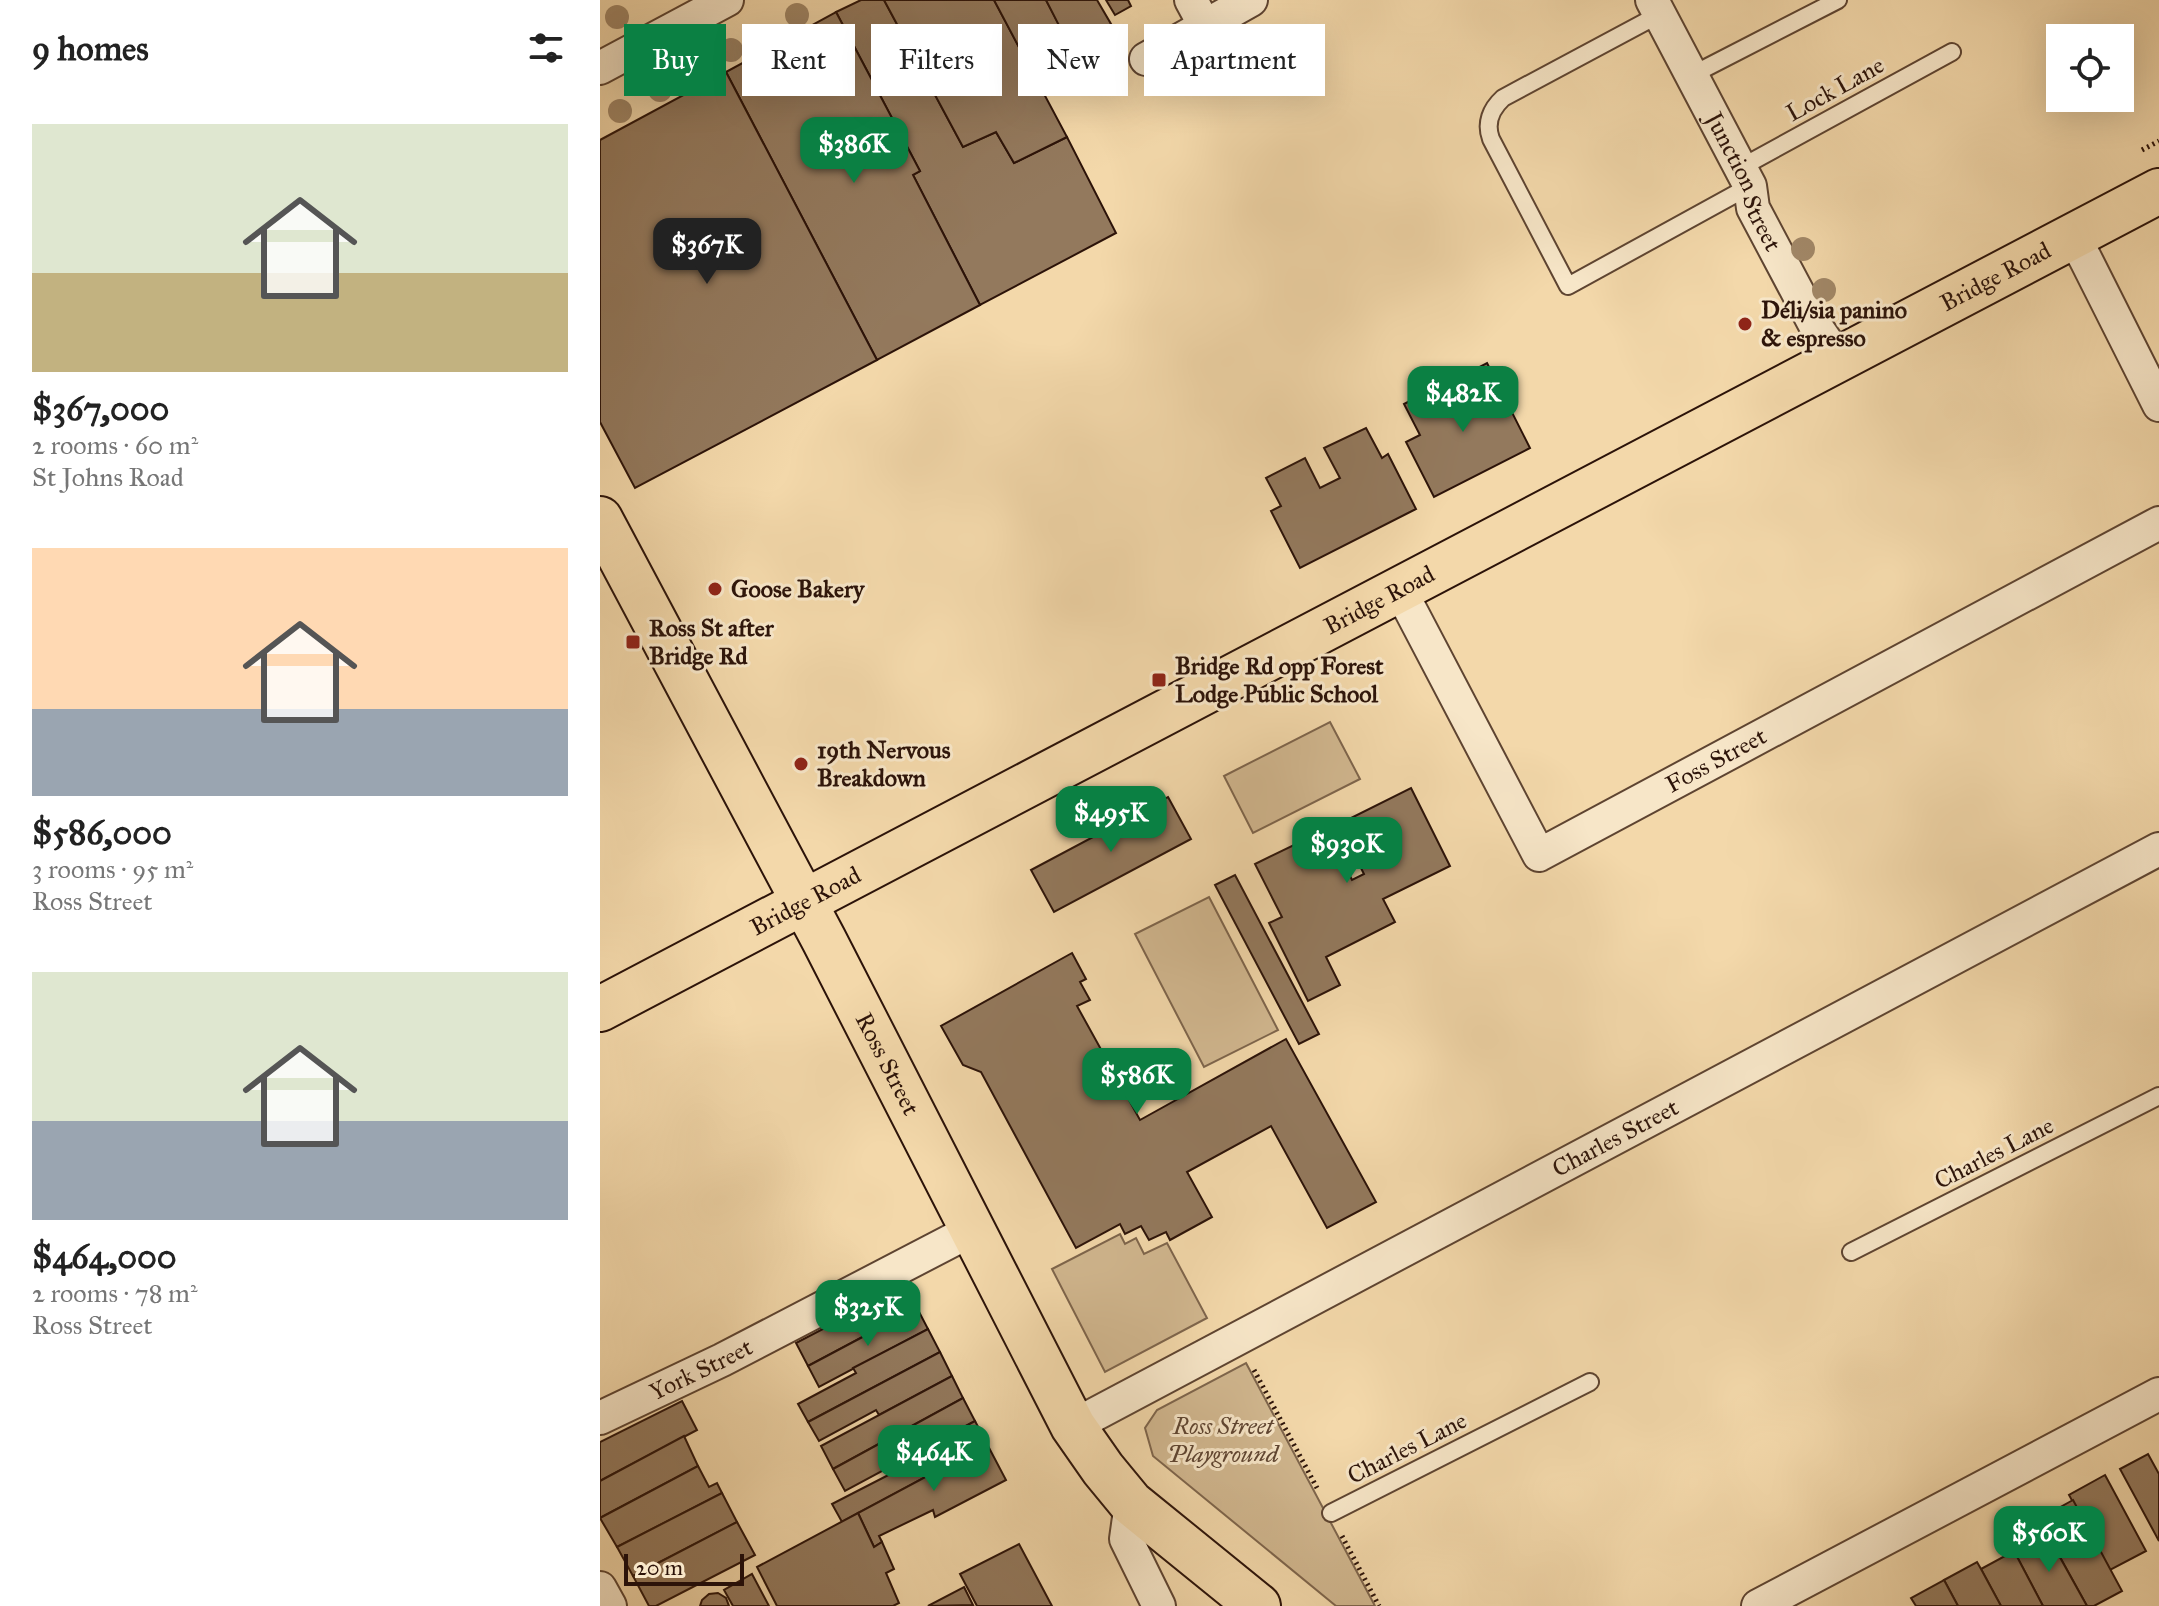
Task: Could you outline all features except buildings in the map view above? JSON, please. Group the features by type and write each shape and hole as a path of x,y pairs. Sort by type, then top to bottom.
{"main road":[{"name":"Bridge Road","path":"600,1009 2159,191"},
{"name":"Ross Street","path":"600,519 804,902 1073,1426 1131,1503 1258,1606"}],"street":[{"path":"600,68 727,0"},
{"path":"1198,13 1251,0"},
{"name":"Junction Street","path":"1656,7 1745,177 1753,208 1815,325 1839,360"},
{"path":"2073,237 2159,405"},
{"name":"Foss Street","path":"1400,590 1539,855 2159,523"},
{"name":"Charles Street","path":"1073,1426 2159,849"},
{"name":"York Street","path":"600,1418 722,1360 972,1230"},
{"path":"1758,1606 2159,1394"},
{"path":"1131,1503 1126,1539 1159,1606"},
{"path":"600,1588 610,1606"}],"lane":[{"path":"1692,75 1838,0"},
{"name":"Lock Lane","path":"1656,7 1503,98 1493,110 1488,126 1491,139 1568,286 1952,52"},
{"name":"Charles Lane","path":"1851,1252 2159,1096"},
{"name":"Charles Lane","path":"1331,1513 1590,1382"}],"path":[{"path":"1237,1337 1379,1606"}],"green space":[{"path":"1330,722 1360,779 1253,833 1224,776"},
{"path":"1209,897 1278,1030 1204,1067 1135,934"},
{"path":"1120,1234 1125,1244 1136,1238 1144,1254 1167,1243 1207,1318 1105,1372 1052,1269"},
{"name":"Ross Street Playground","path":"1246,1363 1375,1606 1336,1606 1153,1456 1145,1428 1157,1410"}],"place":[{"name":"Déli/sia panino & espresso","path":"1745,324"},
{"name":"Goose Bakery","path":"715,589"},
{"name":"Ross St after Bridge Rd","path":"633,642"},
{"name":"Bridge Rd opp Forest Lodge Public School","path":"1159,680"},
{"name":"19th Nervous Breakdown","path":"801,764"}]}
